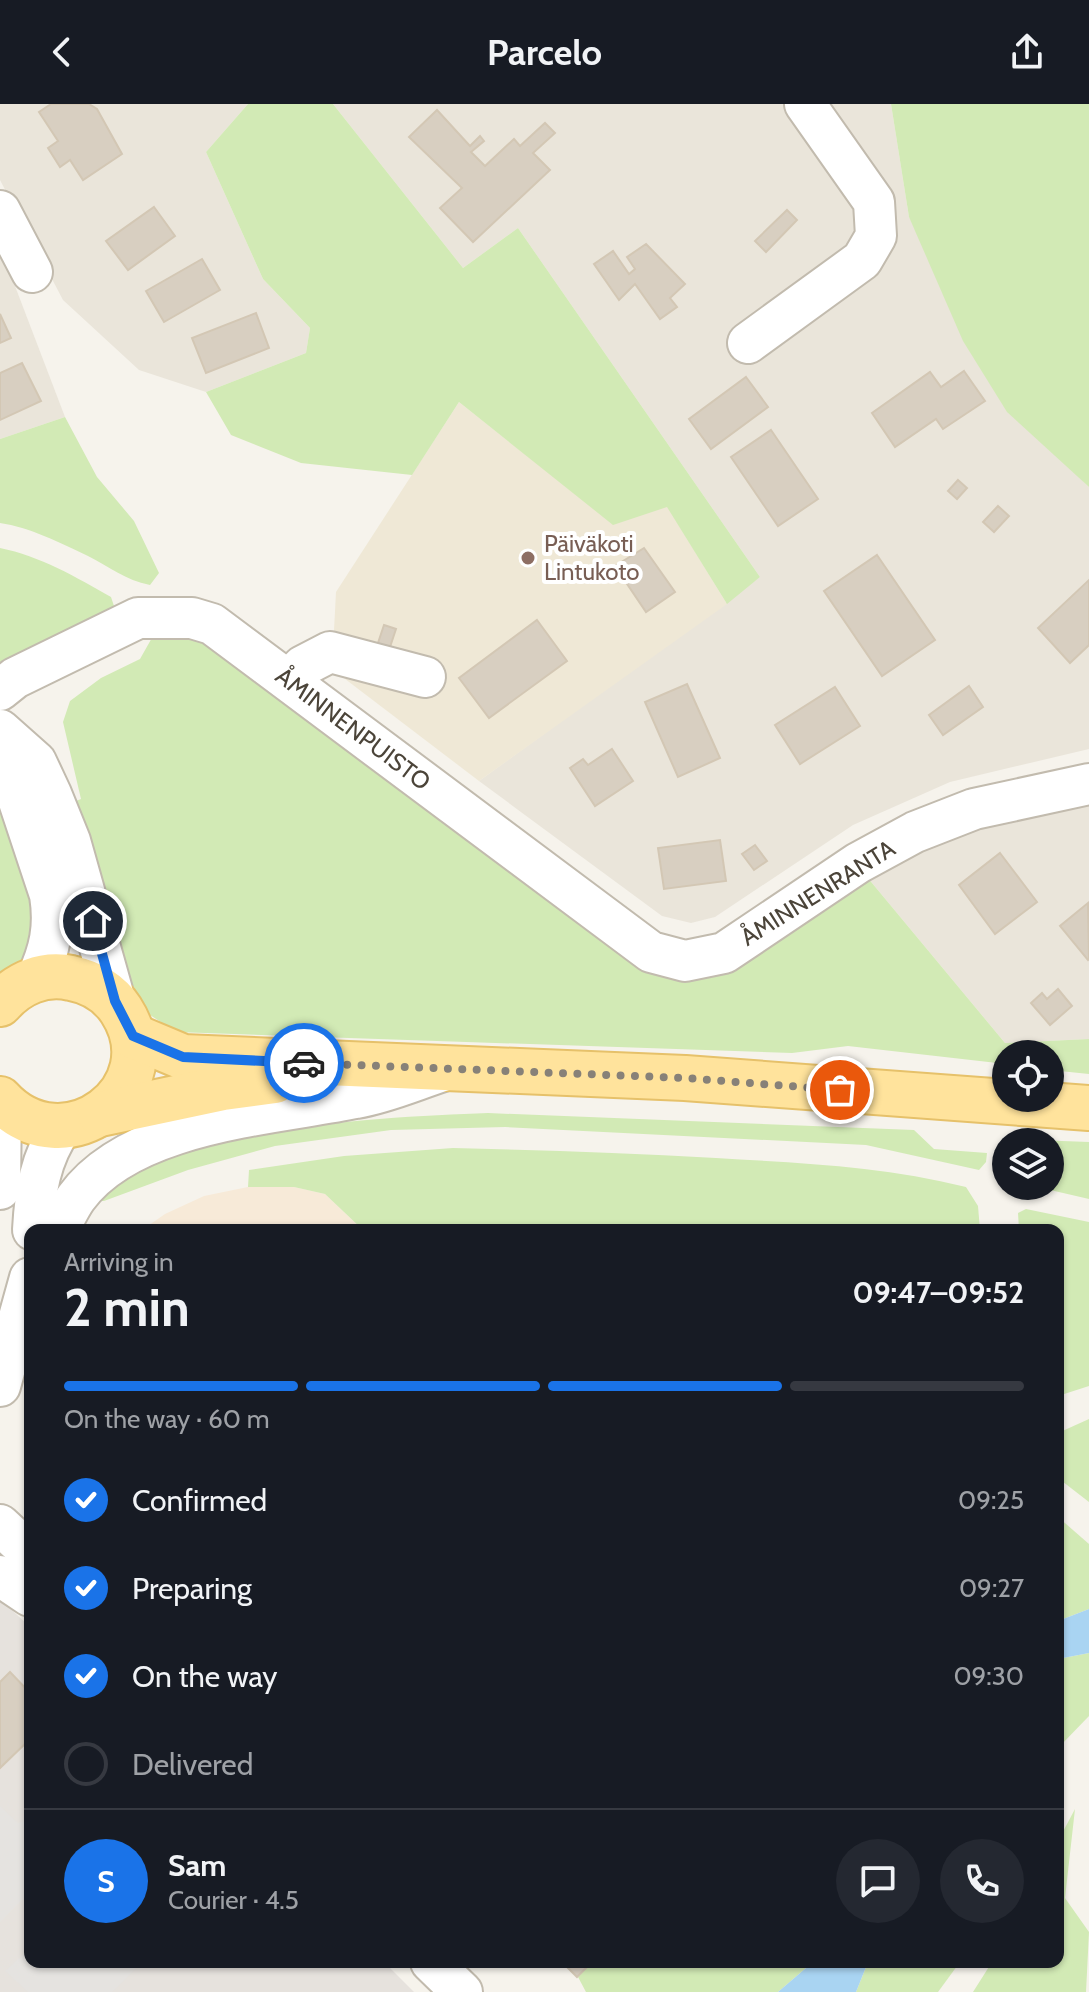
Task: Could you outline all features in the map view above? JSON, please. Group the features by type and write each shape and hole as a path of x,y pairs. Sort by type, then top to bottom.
{"main road":[{"path":"11,994 63,976 82,980 124,1019 183,1057 385,1068 685,1078 1089,1108"},
{"path":"81,1120 124,1088 134,1054 124,1019"},
{"path":"1,1100 29,1121 81,1120 223,1088 385,1068"}],"street":[{"path":"748,343 862,260 876,236 874,202 805,104"},
{"path":"0,211 32,272"},
{"name":"ÅMINNENPUISTO","path":"0,690 15,678 138,618 192,618 212,624 651,952 685,961"},
{"path":"289,680 303,666 330,652 425,677"},
{"path":"0,730 36,762 51,794 70,841 124,1019"},
{"path":"0,744 53,915 47,956 11,994"},
{"name":"ÅMINNENRANTA","path":"685,961 724,953 858,863 915,832 983,807 1089,784"},
{"path":"61,1224 77,1197 96,1177 126,1156 149,1145 215,1124 361,1097 452,1068"},
{"path":"0,1189 1,1100"},
{"path":"34,1224 38,1179 49,1145 81,1120"},
{"path":"0,1386 24,1300"},
{"path":"0,1525 24,1547"},
{"path":"0,1576 24,1592"},
{"path":"437,1968 462,1992"}],"shaded area":[{"path":"0,104 248,104 206,152 263,279 310,328 306,353 206,392 139,370 63,300 0,180"},
{"path":"333,104 891,104 909,217 1066,464 1089,487 1089,749 950,782 853,825 715,917 691,923 662,916 479,781 760,577 518,228 463,268"},
{"path":"0,257 15,286 65,417 0,439"},
{"name":"Päiväkoti Lintukoto","path":"459,402 613,524 667,506 727,604 479,781 332,669 336,592"},
{"path":"1089,802 1089,1039 1003,1040 867,877 922,848 985,823"},
{"path":"248,1187 294,1187 325,1194 357,1224 151,1224 204,1196"},
{"path":"0,1599 24,1621 24,1968 390,1968 414,1992 0,1992"},
{"path":"0,1806 18,1823 24,1821 24,1898 0,1922"},
{"path":"24,1954 24,1968 137,1968 112,1992 28,1992 5,1971"}],"green space":[{"path":"248,104 333,104 463,268 518,228 760,577 727,604 667,507 613,525 459,402 412,475 301,463 231,435 206,392 306,353 310,328 263,279 206,152"},
{"path":"891,104 1089,104 1089,487 1007,412 963,341 909,217"},
{"path":"65,417 97,477 134,521 159,573 150,585 125,577 45,536 0,523 0,439"},
{"path":"0,548 29,556 71,575 111,597 115,609 16,659 0,662"},
{"path":"153,636 208,640 661,973 867,877 1003,1040 992,1040 992,1062 848,1046 792,1053 176,1032 147,1013 119,959 71,803 81,799 63,722 70,701 101,678 140,659"},
{"path":"0,796 35,900 32,954 0,983"},
{"path":"1089,1039 1089,1074 1064,1071 1064,1040"},
{"path":"488,1113 914,1130 934,1149 987,1153 986,1162 979,1170 866,1145 505,1127 391,1130 275,1146 188,1170 104,1201 92,1201 128,1176 173,1157 225,1142 337,1123"},
{"path":"1064,1141 1089,1142 1089,1199 1064,1193"},
{"path":"453,1148 617,1153 842,1166 904,1174 966,1187 978,1206 980,1224 357,1224 325,1194 294,1187 248,1187 249,1170 344,1156"},
{"path":"1026,1209 1089,1222 1089,1386 1064,1394 1064,1224 1019,1224 1018,1213"},
{"path":"1089,1419 1089,1502 1064,1483 1064,1430"},
{"path":"1064,1522 1089,1544 1089,1609 1064,1619"},
{"path":"1089,1653 1089,1716 1064,1742 1064,1658"},
{"path":"1075,1809 1065,1898 1089,1932 1086,1992 973,1992 988,1968 1064,1968 1064,1830"},
{"path":"586,1968 806,1968 778,1992 586,1992 578,1977"},
{"path":"866,1968 956,1968 938,1992 856,1992"}],"water":[{"path":"1089,1609 1089,1653 1064,1658 1064,1619"},
{"path":"806,1968 866,1968 856,1992 778,1992"}],"building":[{"path":"51,104 89,104 97,109 122,154 83,180 70,160 60,167 48,148 58,141 39,112"},
{"path":"437,110 470,146 480,136 484,141 471,152 485,166 514,139 520,146 545,123 555,133 533,153 550,170 473,242 440,208 462,188 409,137"},
{"path":"154,207 175,236 128,270 106,241"},
{"path":"787,210 797,220 766,252 755,241"},
{"path":"646,244 685,284 670,298 677,307 660,319 635,284 619,300 594,264 613,251 629,274 635,269 627,257"},
{"path":"202,259 220,290 164,322 146,291"},
{"path":"256,313 269,348 206,373 192,338"},
{"path":"0,314 11,338 0,343"},
{"path":"22,363 41,401 0,420 0,373"},
{"path":"964,371 985,401 943,429 936,419 895,447 872,413 930,372 941,387"},
{"path":"746,377 768,407 711,449 689,419"},
{"path":"771,430 818,499 778,526 731,457"},
{"path":"958,480 967,488 957,499 948,491"},
{"path":"998,506 1009,516 994,532 983,522"},
{"path":"644,548 675,592 646,612 615,566"},
{"path":"877,555 935,640 882,676 824,591"},
{"path":"1089,580 1089,645 1070,663 1038,628"},
{"path":"537,620 567,661 489,718 459,678"},
{"path":"384,625 396,629 389,650 377,646"},
{"path":"687,684 720,758 678,777 645,702"},
{"path":"969,686 983,707 943,735 929,715"},
{"path":"835,687 860,726 800,764 775,725"},
{"path":"612,749 633,781 595,806 570,768 583,759 588,765"},
{"path":"720,840 726,881 664,889 658,848"},
{"path":"755,845 767,861 754,870 742,854"},
{"path":"1000,853 1037,902 995,934 959,885"},
{"path":"1088,903 1089,959 1088,960 1060,926"},
{"path":"1058,989 1072,1006 1050,1025 1031,1003 1042,993 1047,999"},
{"path":"10,1672 24,1687 24,1745 0,1768 0,1682"},
{"path":"568,1968 586,1968 577,1977"}],"way so far":[{"path":"304,1063 685,1078 840,1090"}],"place":[{"name":"Päiväkoti Lintukoto","path":"528,558"}],"route":[{"path":"93,921 115,1001 133,1036 157,1049 183,1057 304,1063"}]}
